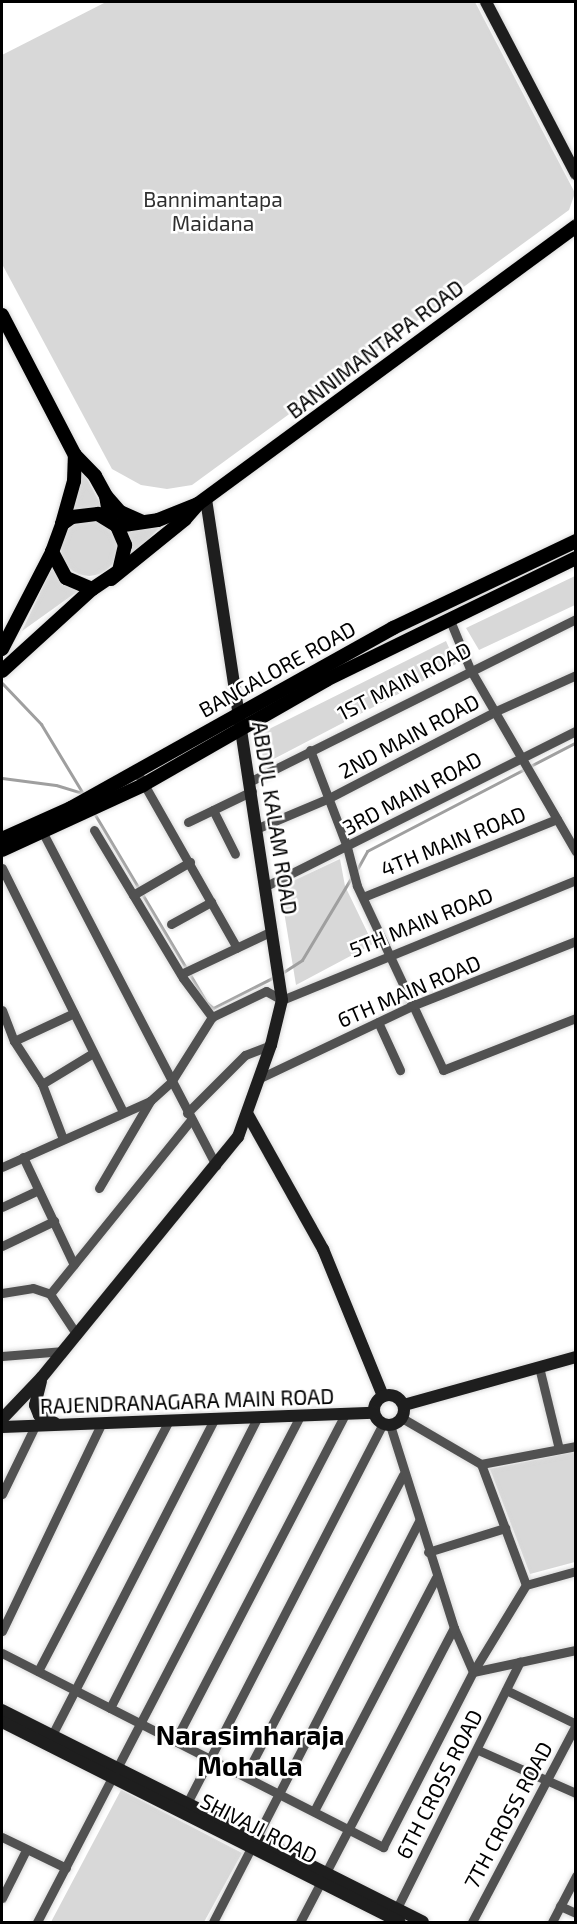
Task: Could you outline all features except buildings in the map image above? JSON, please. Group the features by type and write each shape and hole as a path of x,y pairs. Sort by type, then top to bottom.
{"main road":[{"name":"BANNIMANTAPA ROAD","path":"202,501 576,226"},
{"path":"2,315 75,455 95,476 106,496 113,523 125,545 125,559 111,579"},
{"path":"2,649 52,552 74,481 75,455"},
{"path":"106,496 128,518 146,524"},
{"path":"62,525 85,513 113,523 146,524 202,501"},
{"path":"2,671 92,589 111,579 185,519 202,501"},
{"name":"BANGALORE ROAD","path":"2,839 74,811 100,798 137,772 240,712 393,628 576,541"},
{"path":"52,552 66,578 92,589"},
{"name":"BANGALORE ROAD","path":"100,798 143,785 326,680 576,558"},
{"name":"BANGALORE ROAD","path":"2,850 43,833 74,811"}],"street":[{"path":"486,2 575,171"},
{"name":"ABDUL KALAM ROAD","path":"202,501 252,786 282,1000"},
{"path":"449,618 470,669 576,852"},
{"name":"1ST MAIN ROAD","path":"188,822 213,810 310,750 470,669 576,619"},
{"name":"2ND MAIN ROAD","path":"258,828 329,798 496,711 576,675"},
{"name":"3RD MAIN ROAD","path":"266,886 347,847 521,756 576,731"},
{"path":"310,750 347,847 357,886 414,1005 442,1070 576,1018"},
{"path":"137,772 237,948"},
{"path":"213,810 235,854"},
{"name":"4TH MAIN ROAD","path":"363,897 556,819"},
{"path":"94,830 181,974 212,1017"},
{"path":"43,833 216,1166"},
{"path":"133,895 190,862"},
{"path":"2,868 123,1112"},
{"name":"5TH MAIN ROAD","path":"282,1000 388,954 576,880"},
{"path":"171,924 211,902"},
{"path":"181,974 272,931"},
{"name":"6TH MAIN ROAD","path":"260,1078 414,1005 576,941"},
{"path":"2,1419 64,1351 238,1137 248,1115 271,1045 282,1000 266,991 212,1017 171,1082 150,1101 99,1188"},
{"path":"2,1011 15,1041 42,1084 63,1139"},
{"path":"15,1041 74,1013"},
{"path":"378,1022 400,1070"},
{"path":"50,1294 75,1265 189,1116 245,1055 271,1045"},
{"path":"42,1084 93,1053"},
{"path":"2,1167 150,1101"},
{"path":"248,1115 322,1249 383,1396"},
{"path":"23,1157 75,1265"},
{"path":"2,1207 38,1190"},
{"path":"2,1246 54,1221"},
{"path":"2,1293 33,1288 50,1294 77,1335"},
{"path":"2,1356 64,1351"},
{"path":"186,1806 386,1425 403,1412 576,1357"},
{"path":"539,1367 559,1449"},
{"path":"42,1377 35,1405 39,1415 61,1425"},
{"path":"473,1672 436,1578 404,1474 386,1425 374,1413 375,1402 383,1396 393,1395 403,1412 481,1464 526,1585"},
{"name":"RAJENDRANAGARA MAIN ROAD","path":"2,1428 299,1418 374,1413"},
{"path":"176,1739 345,1415"},
{"path":"110,1708 257,1418"},
{"path":"37,1923 118,1774 299,1418"},
{"path":"52,1735 214,1420"},
{"path":"38,1671 168,1422"},
{"path":"2,1631 101,1424"},
{"path":"2,1494 35,1426"},
{"path":"481,1464 576,1446"},
{"path":"245,1776 404,1474"},
{"path":"213,1923 257,1844 419,1521"},
{"path":"428,1552 505,1528"},
{"path":"2,1653 142,1725 176,1739 383,1847 473,1672 526,1585 576,1571"},
{"path":"314,1811 436,1578"},
{"path":"300,1923 454,1628"},
{"path":"473,1672 576,1650"},
{"name":"6TH CROSS ROAD","path":"395,1918 520,1661"},
{"path":"506,1690 576,1724"},
{"path":"2,1710 52,1735 118,1774"},
{"name":"SHIVAJI ROAD","path":"2,1722 186,1806 395,1918 423,1923"},
{"name":"7TH CROSS ROAD","path":"472,1923 576,1724"},
{"path":"477,1750 549,1779 576,1793"},
{"path":"2,1838 66,1868"},
{"path":"2,1898 26,1850"},
{"path":"552,1923 576,1876"},
{"path":"560,1906 576,1913"}],"green space":[{"name":"Bannimantapa Maidana","path":"106,2 475,2 575,193 569,210 192,485 167,489 141,485 112,469 2,264 2,55"},
{"path":"82,470 94,492 103,509 72,510"},
{"path":"89,520 100,522 109,528 115,537 117,548 115,559 109,568 100,574 89,576 78,574 69,568 63,559 61,548 63,537 69,528 78,522"},
{"path":"159,528 145,543 130,555 128,529"},
{"path":"52,568 59,579 78,591 22,631"},
{"path":"575,576 575,605 479,650 466,628"},
{"path":"446,641 456,664 264,764 259,734"},
{"path":"340,859 345,886 373,944 296,985 280,887"},
{"path":"575,1452 575,1562 530,1574 490,1469"},
{"path":"121,1790 242,1853 204,1922 51,1922"}],"waterway":[{"path":"2,683 41,724 85,797"},
{"path":"355,873 367,851 576,742"},
{"path":"2,778 56,785 82,793"},
{"path":"94,813 207,1003 213,1008 276,976"},
{"path":"282,973 302,960 351,878"}],"district":[{"name":"Narasimharaja Mohalla","path":"250,1750"}]}
